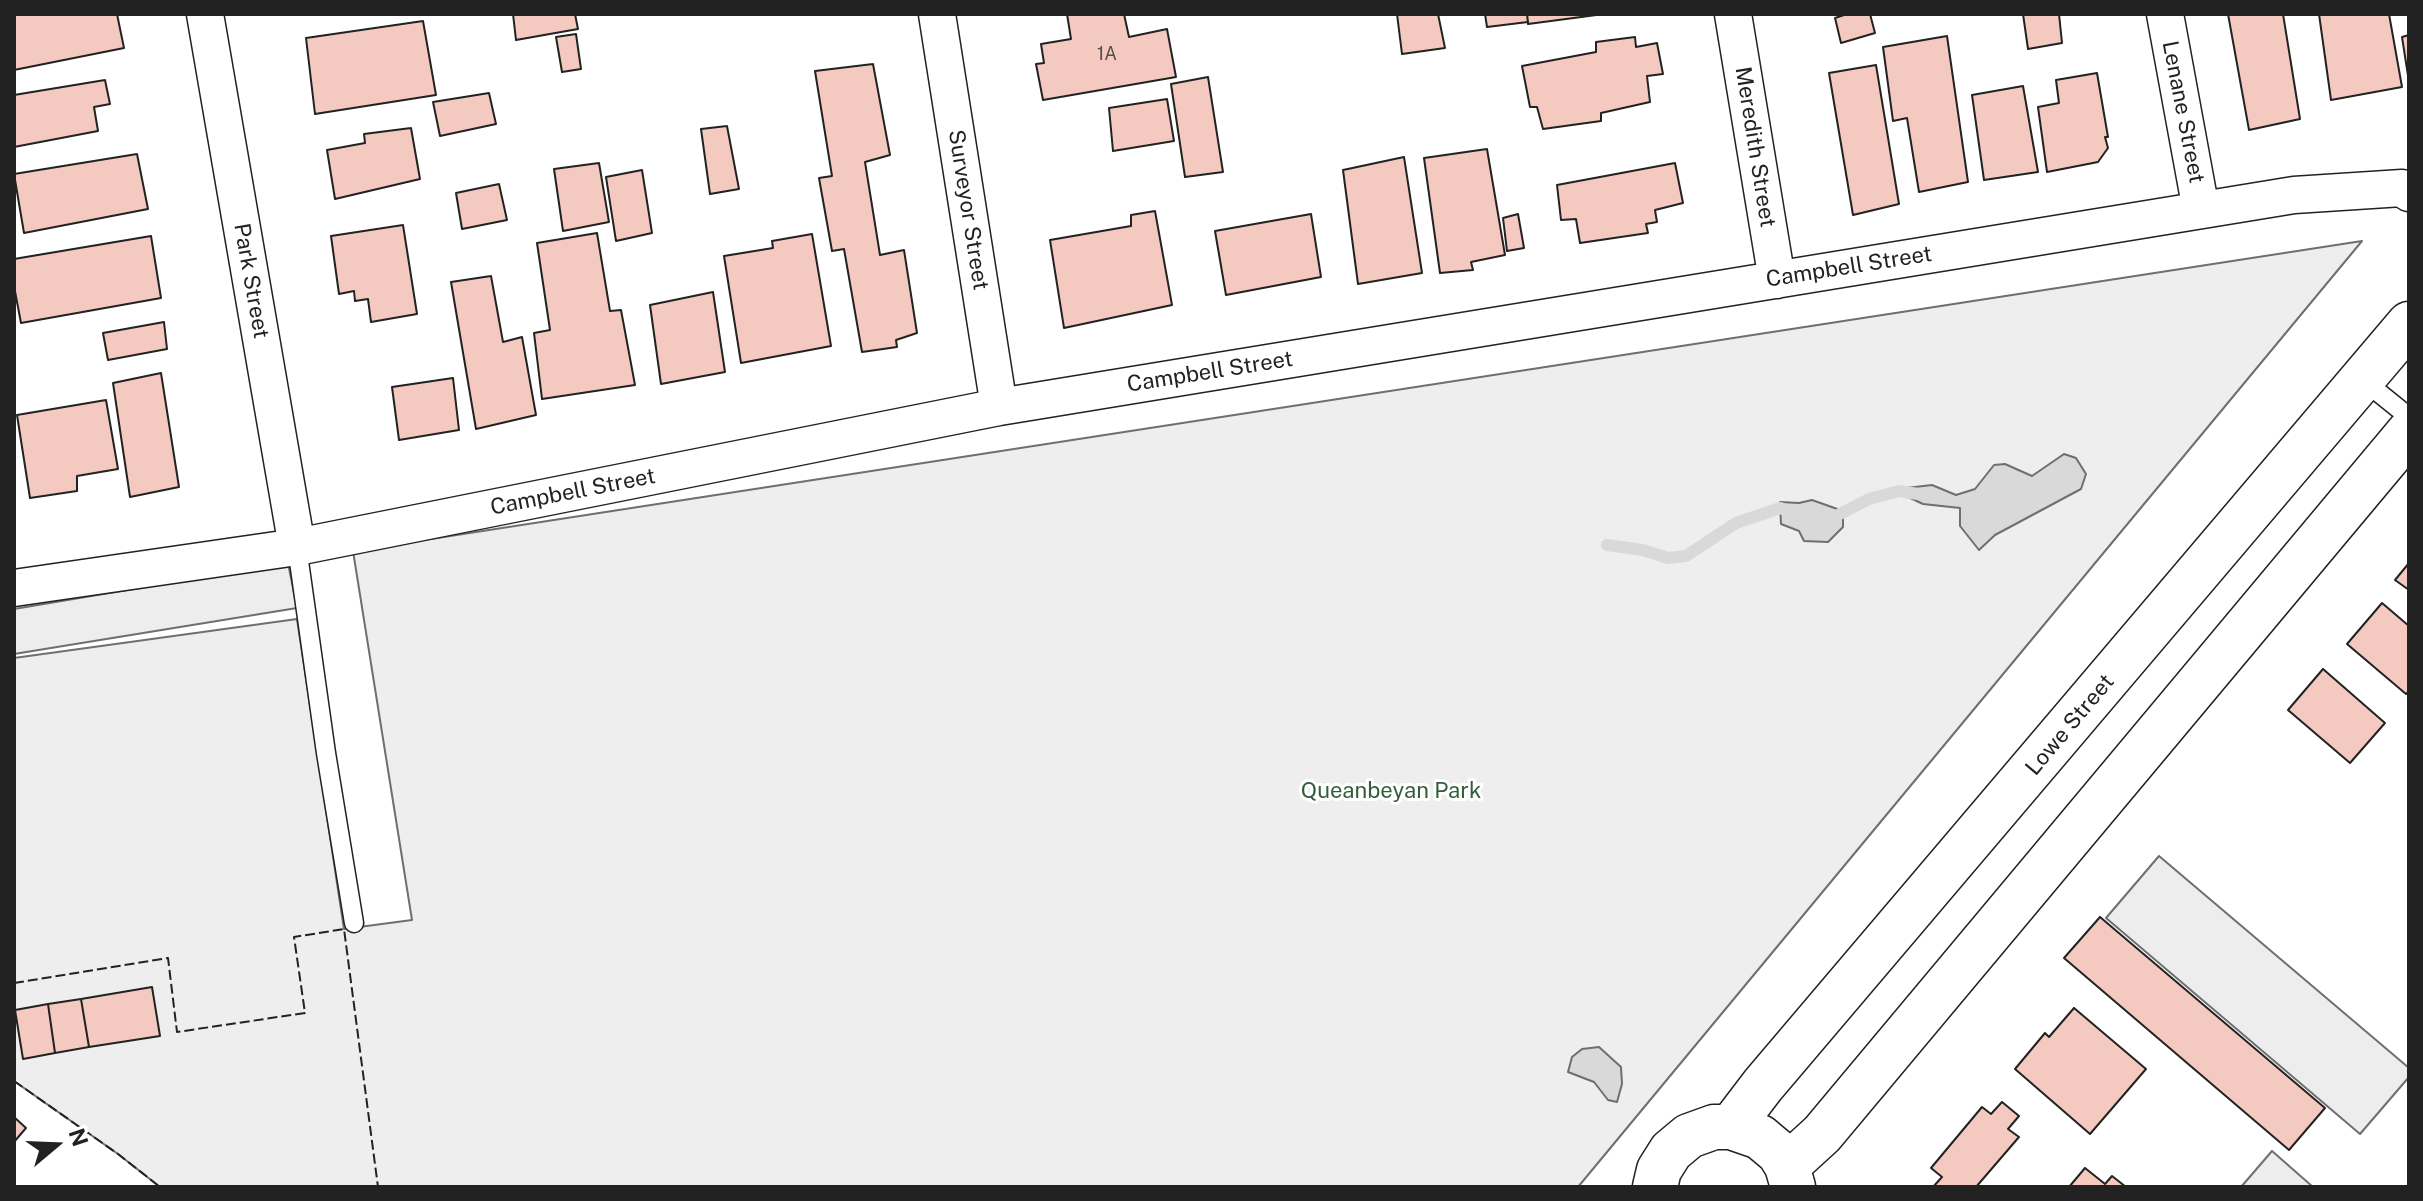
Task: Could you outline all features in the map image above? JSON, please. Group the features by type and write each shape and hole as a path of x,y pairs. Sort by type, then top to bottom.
{"street":[{"name":"Park Street","path":"205,14 297,547"},
{"name":"Surveyor Street","path":"937,14 999,407"},
{"name":"Meredith Street","path":"1733,14 1777,280"},
{"name":"Lenane Street","path":"2165,14 2201,210"},
{"name":"Campbell Street","path":"14,588 297,547 999,407 2294,195 2402,188 2409,193"},
{"name":"Lowe Street","path":"1731,1127 1763,1085 2409,324"},
{"path":"1655,1187 1659,1170 1671,1151 1689,1136 1714,1127 1731,1127 1760,1137 1779,1153 1790,1176 2409,432"}],"lane":[{"path":"2363,380 2409,417"},
{"path":"297,547 354,923"}],"green space":[{"name":"Queanbeyan Park","path":"2362,241 1578,1187 160,1187 14,1081 14,658 297,619 344,929 412,920 353,551"}],"shaded area":[{"path":"2064,454 2076,458 2086,474 2081,489 1995,535 1979,550 1960,526 1960,508 1923,504 1904,495 1906,488 1932,485 1956,495 1975,489 1994,465 2005,464 2032,476"},
{"path":"1812,500 1843,511 1843,527 1828,542 1804,541 1799,531 1781,524 1780,502"},
{"path":"288,563 297,608 14,654 14,609"},
{"path":"2159,856 2409,1068 2409,1077 2360,1134 2106,918"},
{"path":"1599,1047 1621,1067 1622,1084 1617,1102 1608,1100 1594,1082 1568,1072 1572,1057 1582,1049"},
{"path":"2272,1151 2313,1187 2241,1187"}],"building":[{"path":"14,14 117,14 124,48 14,70"},
{"path":"513,14 575,14 578,29 516,40"},
{"path":"1067,14 1124,14 1129,37 1167,29 1176,77 1043,100 1036,64 1044,63 1041,44 1071,39"},
{"path":"1397,14 1438,14 1445,48 1402,54"},
{"path":"1485,14 1527,14 1528,22 1487,27"},
{"path":"1527,14 1604,14 1528,24"},
{"path":"1847,14 1870,14 1875,33 1841,43 1835,18"},
{"path":"2023,14 2059,14 2062,43 2028,49"},
{"path":"2228,14 2283,14 2300,119 2249,130"},
{"path":"2319,14 2389,14 2402,87 2331,100"},
{"path":"423,21 436,95 315,114 306,38"},
{"path":"576,34 581,69 562,72 556,37"},
{"path":"2409,35 2409,82 2402,37"},
{"path":"1947,36 1968,182 1919,192 1907,118 1893,121 1883,47"},
{"path":"1635,37 1636,47 1657,43 1663,74 1647,76 1650,102 1601,113 1601,121 1543,129 1537,107 1530,107 1522,66 1596,52 1596,42"},
{"path":"873,64 890,155 865,162 880,255 904,250 917,333 896,340 897,347 862,352 844,249 832,251 819,178 832,176 815,71"},
{"path":"1876,65 1899,204 1853,215 1829,73"},
{"path":"2097,73 2108,148 2098,162 2047,172 2038,107 2059,103 2056,80"},
{"path":"1208,77 1223,172 1185,177 1171,84"},
{"path":"105,80 110,104 94,107 98,131 14,147 14,95"},
{"path":"2023,86 2038,172 1984,180 1972,95"},
{"path":"489,93 496,124 440,136 433,102"},
{"path":"1167,99 1174,141 1113,151 1109,108"},
{"path":"727,126 739,189 710,194 701,129"},
{"path":"411,128 420,179 335,199 327,150 365,143 364,134"},
{"path":"1487,149 1505,255 1471,262 1473,270 1440,273 1424,158"},
{"path":"137,154 148,209 24,233 14,174"},
{"path":"1404,157 1422,273 1358,284 1343,170"},
{"path":"599,163 609,222 563,231 554,169"},
{"path":"1675,163 1683,203 1655,210 1657,222 1646,224 1648,233 1580,243 1576,219 1561,220 1557,185"},
{"path":"642,170 652,233 616,241 606,177"},
{"path":"499,184 507,220 462,229 456,193"},
{"path":"1155,211 1172,305 1064,328 1050,240 1131,226 1131,215"},
{"path":"1311,214 1321,277 1226,295 1215,231"},
{"path":"1518,214 1524,248 1507,251 1503,218"},
{"path":"403,225 417,314 371,322 368,299 355,301 354,291 339,294 331,236"},
{"path":"597,233 610,311 621,310 635,385 542,399 534,333 550,330 537,243"},
{"path":"812,234 831,346 741,363 724,256 773,248 772,241"},
{"path":"151,236 161,298 21,323 14,286 14,259"},
{"path":"491,276 503,342 522,337 536,415 476,429 451,282"},
{"path":"713,292 725,372 661,384 650,305"},
{"path":"164,322 167,349 108,360 103,333"},
{"path":"161,373 179,487 130,497 113,383"},
{"path":"453,378 459,430 399,440 392,387"},
{"path":"106,400 118,469 77,476 77,491 30,498 17,415"},
{"path":"2409,563 2409,590 2395,580"},
{"path":"2382,603 2409,626 2409,691 2406,694 2347,644"},
{"path":"2323,669 2385,723 2350,763 2288,710"},
{"path":"2100,917 2325,1108 2289,1150 2064,958"},
{"path":"152,987 160,1036 89,1047 81,999"},
{"path":"81,999 89,1047 55,1053 48,1004"},
{"path":"48,1004 55,1053 23,1059 15,1010"},
{"path":"2074,1008 2146,1069 2090,1134 2015,1069 2045,1033 2049,1037"},
{"path":"2002,1102 2019,1116 2008,1129 2019,1137 1976,1187 1933,1187 1942,1177 1931,1168 1982,1107 1991,1114"},
{"path":"14,1117 26,1128 14,1142"},
{"path":"2085,1168 2105,1184 2112,1176 2126,1187 2069,1187"}],"waterway":[{"path":"1830,519 1869,499 1899,491 1918,494"},
{"path":"1607,545 1643,550 1668,558 1686,556 1736,523 1780,508 1794,513"}],"fence":[{"path":"14,983 168,958 177,1032 305,1013 294,937 344,929 378,1187"},
{"path":"14,1081 160,1187"}]}
